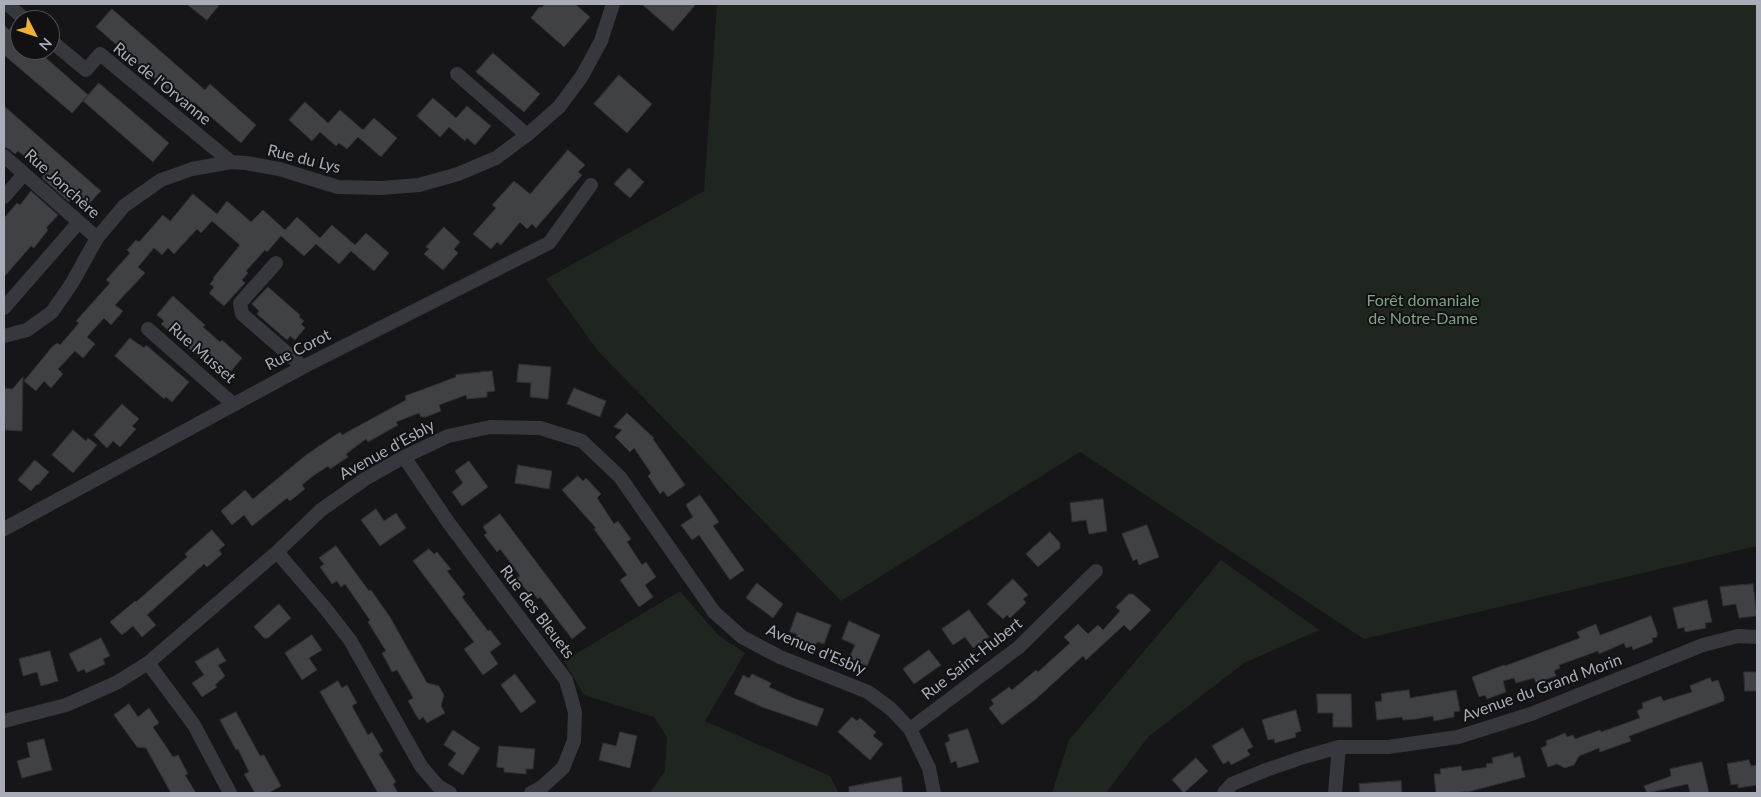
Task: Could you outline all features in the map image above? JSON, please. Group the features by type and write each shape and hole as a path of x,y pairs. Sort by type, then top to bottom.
{"street":[{"name":"Rue du Lys","path":"4,336 27,330 52,312 72,283 97,238 124,206 161,180 192,169 231,162 246,162 279,169 338,187 381,188 419,185 458,174 496,158 527,135 559,107 582,76 601,40 613,4"},
{"name":"Rue de l'Orvanne","path":"60,48 86,70 100,54 231,162"},
{"path":"457,74 527,135"},
{"name":"Rue Jonchère","path":"4,156 97,238"},
{"path":"4,197 24,174"},
{"name":"Rue Corot","path":"4,529 303,367 549,243 591,185"},
{"path":"4,308 79,222"},
{"path":"276,263 240,303 242,314 303,367"},
{"name":"Rue Musset","path":"148,329 233,404"},
{"name":"Avenue d'Esbly","path":"4,721 66,705 116,683 148,662 277,552 321,510 365,479 404,457 448,436 490,427 540,428 582,441 620,477 714,612 742,637 780,657 868,692 892,709 910,729 929,768 934,793"},
{"name":"Rue des Bleuets","path":"404,457 448,522 566,680 575,712 574,741 563,768 542,787 531,793"},
{"path":"277,552 350,640 421,766 438,786 450,793"},
{"name":"Rue Saint-Hubert","path":"910,729 1019,647 1096,571"},
{"name":"Avenue du Grand Morin","path":"1224,793 1232,784 1266,770 1339,747 1388,747 1458,737 1531,714 1703,645 1738,636 1757,637"},
{"path":"148,662 194,725 230,793"},
{"path":"1335,793 1339,747"}],"green space":[{"name":"Forêt domaniale de Notre-Dame","path":"717,4 1757,4 1757,546 1364,639 1080,452 841,601 598,351 546,279 704,191"},
{"path":"1221,560 1319,630 1244,663 1148,737 1106,793 1052,793 1069,740"},
{"path":"680,591 718,635 745,653 705,721 830,776 839,793 650,793 665,771 667,737 654,717 584,695 564,661"}],"building":[{"path":"187,4 220,4 207,20"},
{"path":"545,4 575,4 590,17 564,47 531,18 539,7 541,8"},
{"path":"642,4 696,4 673,31"},
{"path":"112,9 205,90 210,84 256,125 241,143 194,102 189,108 96,27"},
{"path":"4,25 9,30 10,28 10,60 48,60 88,95 72,113 4,55"},
{"path":"493,53 540,94 524,112 476,72"},
{"path":"619,75 652,104 627,133 594,104"},
{"path":"99,83 169,143 153,162 83,101"},
{"path":"433,98 456,118 467,106 491,126 475,145 467,138 465,141 449,127 440,137 417,116"},
{"path":"305,102 328,123 340,110 363,130 374,118 397,138 381,157 358,137 347,149 339,143 336,146 320,132 312,141 289,120"},
{"path":"4,106 101,191 84,209 72,198 69,202 42,178 45,174 18,151 15,154 4,147"},
{"path":"568,150 585,165 578,172 582,175 536,228 532,224 527,229 520,222 501,245 497,242 491,249 473,234 496,208 492,205 514,181 530,194"},
{"path":"629,168 644,182 630,198 614,184"},
{"path":"31,191 58,215 46,228 48,230 34,248 31,246 4,277 4,218 17,203 20,205"},
{"path":"193,194 217,214 227,201 251,222 263,210 285,230 297,217 320,238 332,225 355,245 366,233 389,253 374,271 351,251 339,264 316,244 304,256 281,236 246,271 248,273 242,280 245,283 224,306 209,293 214,287 210,284 240,245 212,221 201,233 197,229 174,254 168,248 162,255 154,248 138,267 145,273 115,305 123,311 111,325 104,318 87,337 95,344 83,358 75,351 58,369 63,374 51,388 44,381 36,391 24,381 52,347 57,343 60,345 79,323 76,321 110,283 106,280 130,253 127,250 136,240 139,242 163,215 170,221"},
{"path":"444,227 460,242 454,249 458,253 443,270 424,254 429,249 426,247"},
{"path":"268,287 300,315 299,317 304,321 301,324 305,328 295,340 290,336 287,340 257,314 259,311 252,304"},
{"path":"173,296 205,325 203,327 220,342 222,340 242,358 227,376 219,369 216,372 161,324 164,321 157,315"},
{"path":"130,338 144,348 146,345 189,382 172,402 166,397 164,399 115,356"},
{"path":"519,364 551,367 548,399 530,397 531,383 517,382"},
{"path":"492,371 495,391 487,392 487,397 467,399 466,395 439,405 441,411 426,417 421,417 419,413 396,422 398,425 368,442 366,439 346,454 348,457 330,469 328,466 313,476 302,485 305,489 290,501 287,498 252,526 244,515 232,525 221,511 245,490 253,499 306,455 340,432 342,435 406,400 405,396 456,377 456,375"},
{"path":"23,377 22,431 5,430 4,388 12,389"},
{"path":"574,388 606,401 600,417 567,404"},
{"path":"122,404 139,419 132,426 136,429 120,447 113,441 107,448 94,435"},
{"path":"627,413 654,438 685,485 668,497 663,491 660,494 648,476 651,473 634,448 630,452 615,437 622,430 614,427"},
{"path":"73,430 86,441 88,438 97,445 73,473 52,455"},
{"path":"35,460 49,472 31,491 18,480"},
{"path":"469,461 488,487 462,506 452,492 463,483 455,471"},
{"path":"518,465 552,471 549,489 515,483"},
{"path":"578,476 583,481 586,478 601,494 597,498 614,524 618,521 631,539 627,542 642,565 646,562 656,577 645,585 653,597 639,607 620,580 627,575 594,529 596,528 562,490"},
{"path":"700,495 719,522 713,526 744,570 730,580 699,535 692,540 681,525 693,517 686,505"},
{"path":"1103,499 1107,531 1089,534 1086,520 1072,522 1070,503"},
{"path":"376,509 384,521 396,513 406,528 380,546 361,520"},
{"path":"500,514 586,628 572,639 540,597 538,599 533,593 530,595 517,578 520,576 500,549 497,552 484,535 487,533 483,527"},
{"path":"1147,525 1159,557 1139,565 1137,559 1133,561 1122,534"},
{"path":"212,530 225,545 219,550 222,554 207,567 204,564 147,615 156,625 142,637 133,626 122,635 110,622 187,557 185,554"},
{"path":"1050,532 1060,543 1060,548 1038,567 1026,554"},
{"path":"336,546 390,617 427,683 439,686 444,695 441,706 445,713 427,723 423,717 419,720 408,701 413,698 397,670 392,672 382,653 386,651 368,622 370,620 345,584 341,587 337,581 332,584 320,567 324,564 319,558"},
{"path":"429,549 434,554 437,552 451,569 447,571 465,594 462,597 488,631 490,630 501,644 490,652 498,664 483,675 464,649 474,642 413,561"},
{"path":"1013,579 1028,595 1023,599 1026,603 1010,618 1007,615 1003,619 987,604"},
{"path":"757,583 783,604 773,618 746,598"},
{"path":"1753,584 1757,616 1739,618 1736,604 1723,606 1720,587"},
{"path":"1129,594 1133,594 1151,610 1130,631 1124,625 1086,660 1083,656 1036,699 1002,725 989,708 994,704 991,700 1009,687 1012,690 1036,670 1038,672 1070,643 1064,637 1078,624 1088,634 1098,625 1103,630 1120,611 1116,607"},
{"path":"1707,600 1712,622 1705,623 1706,628 1685,632 1684,627 1678,629 1673,608"},
{"path":"279,604 291,618 268,638 264,638 254,627"},
{"path":"969,610 989,637 973,648 965,637 953,645 942,629"},
{"path":"797,612 831,625 824,644 817,642 815,646 796,639 797,634 790,632"},
{"path":"1651,616 1657,632 1657,637 1652,638 1653,642 1633,650 1632,646 1626,648 1624,643 1599,654 1598,651 1559,665 1560,668 1554,671 1556,676 1536,683 1534,678 1516,683 1514,678 1503,681 1506,692 1487,699 1485,695 1479,697 1472,677 1580,638 1577,632 1596,624 1600,635"},
{"path":"849,621 880,635 867,666 849,658 855,645 842,639"},
{"path":"312,635 322,650 309,658 317,670 302,680 285,653"},
{"path":"101,638 110,656 103,659 105,664 86,673 84,669 78,672 69,654"},
{"path":"218,648 226,661 218,665 225,676 215,685 217,687 202,697 192,683 204,675 195,662"},
{"path":"929,650 941,665 914,684 903,669"},
{"path":"50,651 58,681 41,686 37,672 23,676 19,659"},
{"path":"1744,672 1757,672 1757,691 1745,691"},
{"path":"515,674 536,702 521,713 501,685"},
{"path":"752,674 771,683 769,687 824,709 817,726 762,707 734,694 743,675 749,678"},
{"path":"1710,678 1712,682 1718,680 1724,701 1629,736 1631,741 1600,752 1599,748 1579,756 1574,765 1565,768 1557,764 1548,767 1541,748 1547,745 1546,741 1565,733 1567,737 1573,735 1575,739 1640,718 1637,711 1643,708 1642,703 1661,696 1663,701 1692,692 1690,686"},
{"path":"338,681 342,688 347,685 357,703 352,706 364,728 368,735 372,732 383,751 379,754 396,782 393,784 398,793 378,793 320,692"},
{"path":"1409,690 1410,698 1456,690 1460,711 1454,712 1454,717 1434,721 1433,716 1403,720 1402,717 1377,720 1375,702 1382,701 1381,694"},
{"path":"1317,694 1351,694 1352,727 1333,727 1333,713 1318,713"},
{"path":"129,704 138,717 149,708 159,723 153,727 173,757 178,755 188,774 185,775 196,793 171,793 146,748 137,747 114,715"},
{"path":"1296,710 1301,731 1295,733 1296,737 1275,743 1274,739 1268,740 1262,720"},
{"path":"236,712 260,756 264,755 281,786 268,793 255,793 244,774 249,772 238,749 236,750 220,720"},
{"path":"852,717 857,721 860,718 876,732 873,736 883,744 870,760 838,732"},
{"path":"1243,728 1253,747 1247,750 1250,755 1231,765 1229,761 1223,764 1212,746"},
{"path":"968,729 979,762 958,768 956,761 951,763 945,743 950,741 948,735"},
{"path":"453,730 480,748 463,775 448,765 456,753 444,745"},
{"path":"620,732 637,736 630,768 599,760 603,743 616,746"},
{"path":"44,739 52,770 22,778 17,761 30,757 27,743"},
{"path":"499,746 535,749 533,769 526,769 526,774 504,772 504,768 497,767"},
{"path":"1513,753 1514,758 1520,756 1525,777 1471,791 1436,793 1434,774 1441,774 1440,769 1461,766 1462,771 1487,767 1486,764 1493,763 1492,758"},
{"path":"1196,758 1208,771 1184,793 1172,780"},
{"path":"1749,760 1751,766 1757,765 1757,785 1738,788 1738,784 1731,785 1727,764"},
{"path":"1702,762 1709,793 1690,793 1688,784 1647,793 1644,786 1671,776 1670,769"},
{"path":"901,777 903,793 849,793 849,787"},
{"path":"1401,781 1402,793 1360,793 1359,784"}]}
